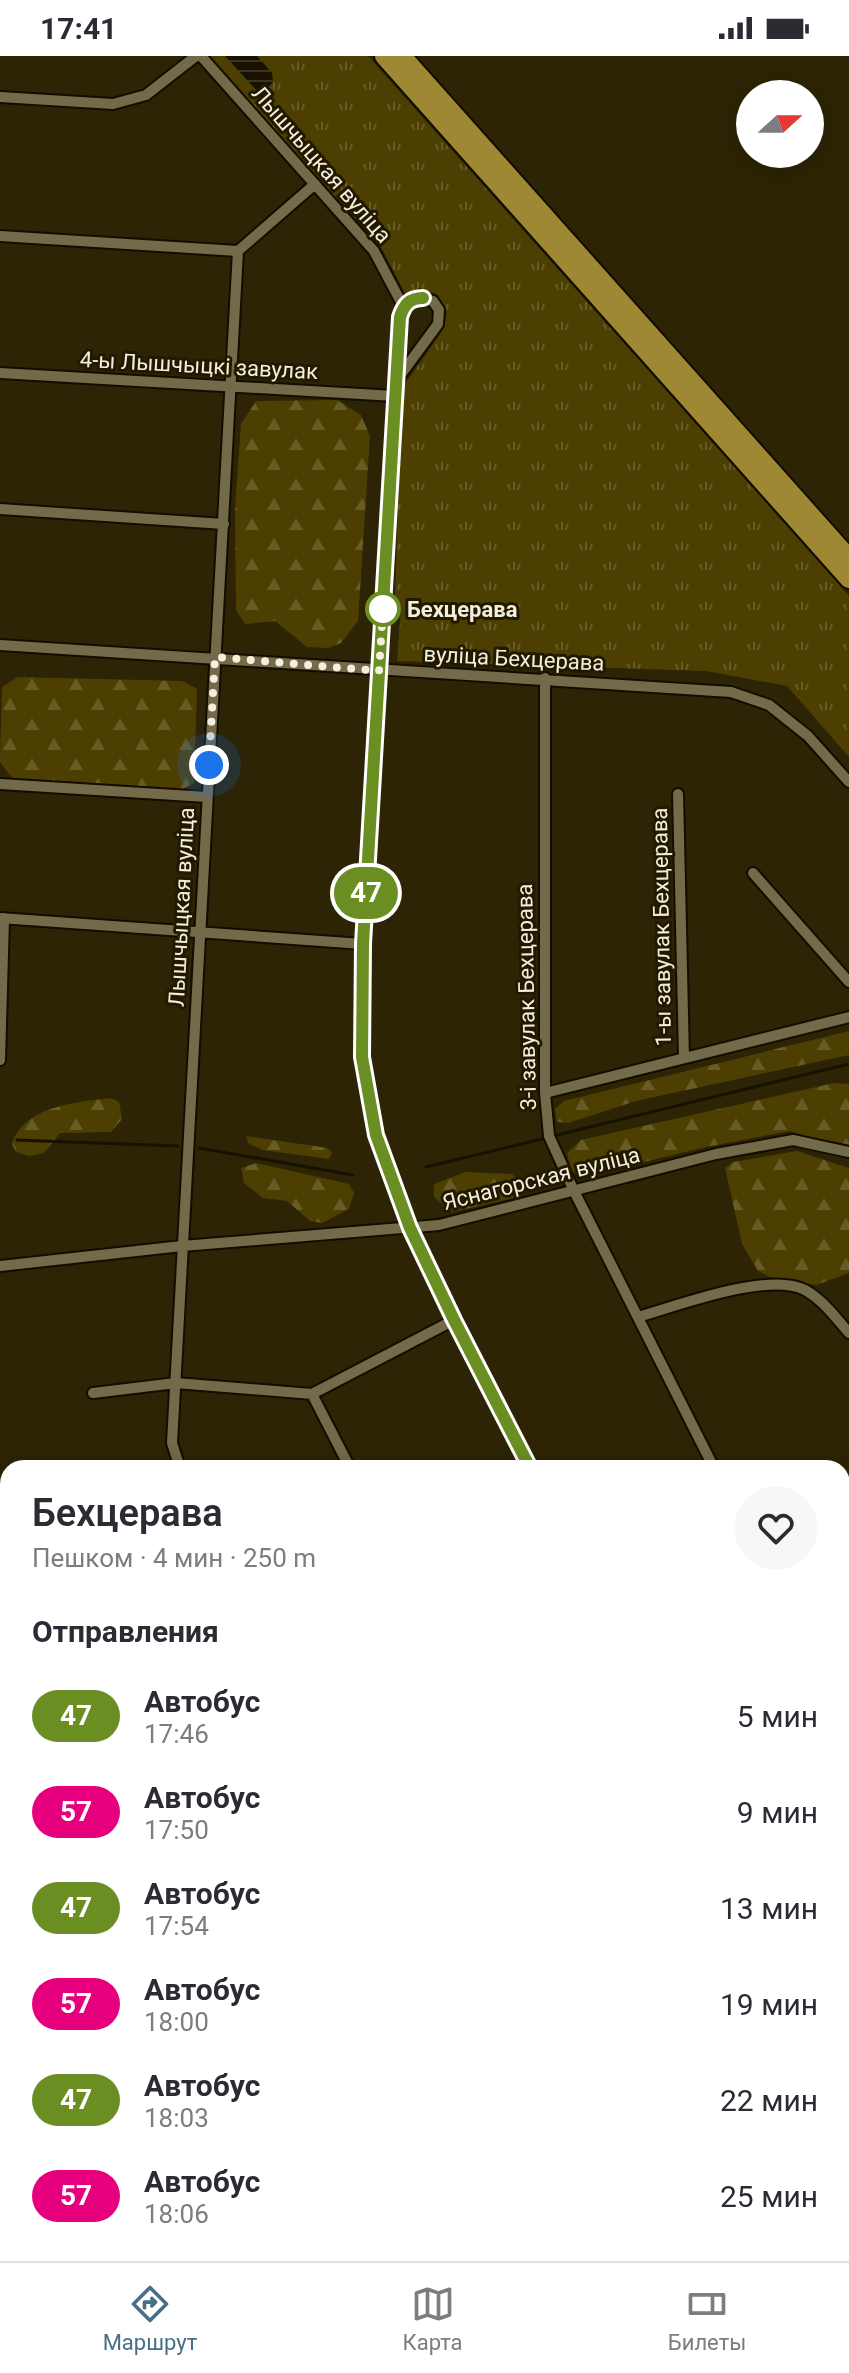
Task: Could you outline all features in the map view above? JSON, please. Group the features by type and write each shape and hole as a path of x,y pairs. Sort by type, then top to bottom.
{"highway":[{"path":"384,56 849,579"},
{"path":"402,56 849,558"}],"street":[{"path":"0,97 113,104 146,95 199,56"},
{"name":"Лышчыцкая вуліца","path":"199,56 374,251 403,306"},
{"path":"0,236 238,251 315,184"},
{"name":"Лышчыцкая вуліца","path":"177,1460 172,1443 238,251"},
{"path":"396,381 438,324 440,317 433,301 416,298 403,306 400,317 395,396 363,944 362,1057 376,1135 410,1228 526,1460"},
{"name":"4-ы Лышчыцкі завулак","path":"0,373 395,396"},
{"path":"0,509 224,524"},
{"name":"вуліца Бехцерава","path":"0,645 731,692 769,705 808,736 849,782"},
{"name":"3-і завулак Бехцерава","path":"545,678 545,1093 549,1136 710,1460"},
{"path":"0,784 207,797"},
{"name":"1-ы завулак Бехцерава","path":"678,794 684,1058"},
{"path":"753,873 849,982"},
{"path":"0,1060 2,918 363,944"},
{"name":"1-ы завулак Бехцерава","path":"545,1093 849,1017"},
{"name":"Яснагорская вуліца","path":"0,1266 182,1246 439,1225 716,1154 793,1140 849,1152"},
{"path":"638,1317 773,1283 804,1289 826,1306 849,1333"},
{"path":"93,1393 176,1383 312,1394 454,1320"},
{"path":"312,1394 346,1460"}],"green space":[{"path":"208,56 368,56 849,596 849,757 787,686 706,671 397,661 401,608 395,598 402,388 443,330 447,312 437,294 420,288 405,293 382,249"},
{"path":"337,400 361,415 370,436 358,621 341,643 328,648 307,647 275,621 245,624 236,610 235,508 241,424 256,401"},
{"path":"18,677 182,681 197,689 194,783 183,789 12,778 0,762 2,687"},
{"path":"849,1031 849,1055 636,1101 568,1123 557,1122 555,1109 564,1101"},
{"path":"834,1083 849,1084 849,1148 790,1131 706,1147 586,1176 572,1172 567,1153 581,1140"},
{"path":"111,1098 119,1102 122,1119 111,1132 60,1133 44,1153 29,1156 16,1152 12,1144 18,1131 39,1114 67,1104"},
{"path":"246,1136 328,1148 332,1153 329,1159 262,1150 248,1143"},
{"path":"797,1151 849,1168 849,1273 816,1285 770,1277 758,1271 742,1244 725,1168 733,1162"},
{"path":"256,1163 349,1184 354,1193 349,1209 322,1223 310,1221 287,1201 263,1198 244,1183 241,1168"},
{"path":"466,1172 512,1174 520,1182 519,1191 513,1198 452,1212 434,1197 434,1184"}],"shaded area":[{"path":"225,56 257,56 272,73 273,82 266,90 258,92"}],"waterway":[{"path":"557,1135 849,1064"},
{"path":"426,1167 542,1139"},
{"path":"17,1140 178,1146"},
{"path":"199,1148 353,1175"}],"bus line":[{"name":"47","path":"423,298 411,300 403,306 400,317 363,944 362,1057 376,1135 410,1228 526,1460"}],"place":[{"name":"Бехцерава","path":"383,609"}],"route":[{"path":"209,765 215,657 379,671 383,609"}]}
